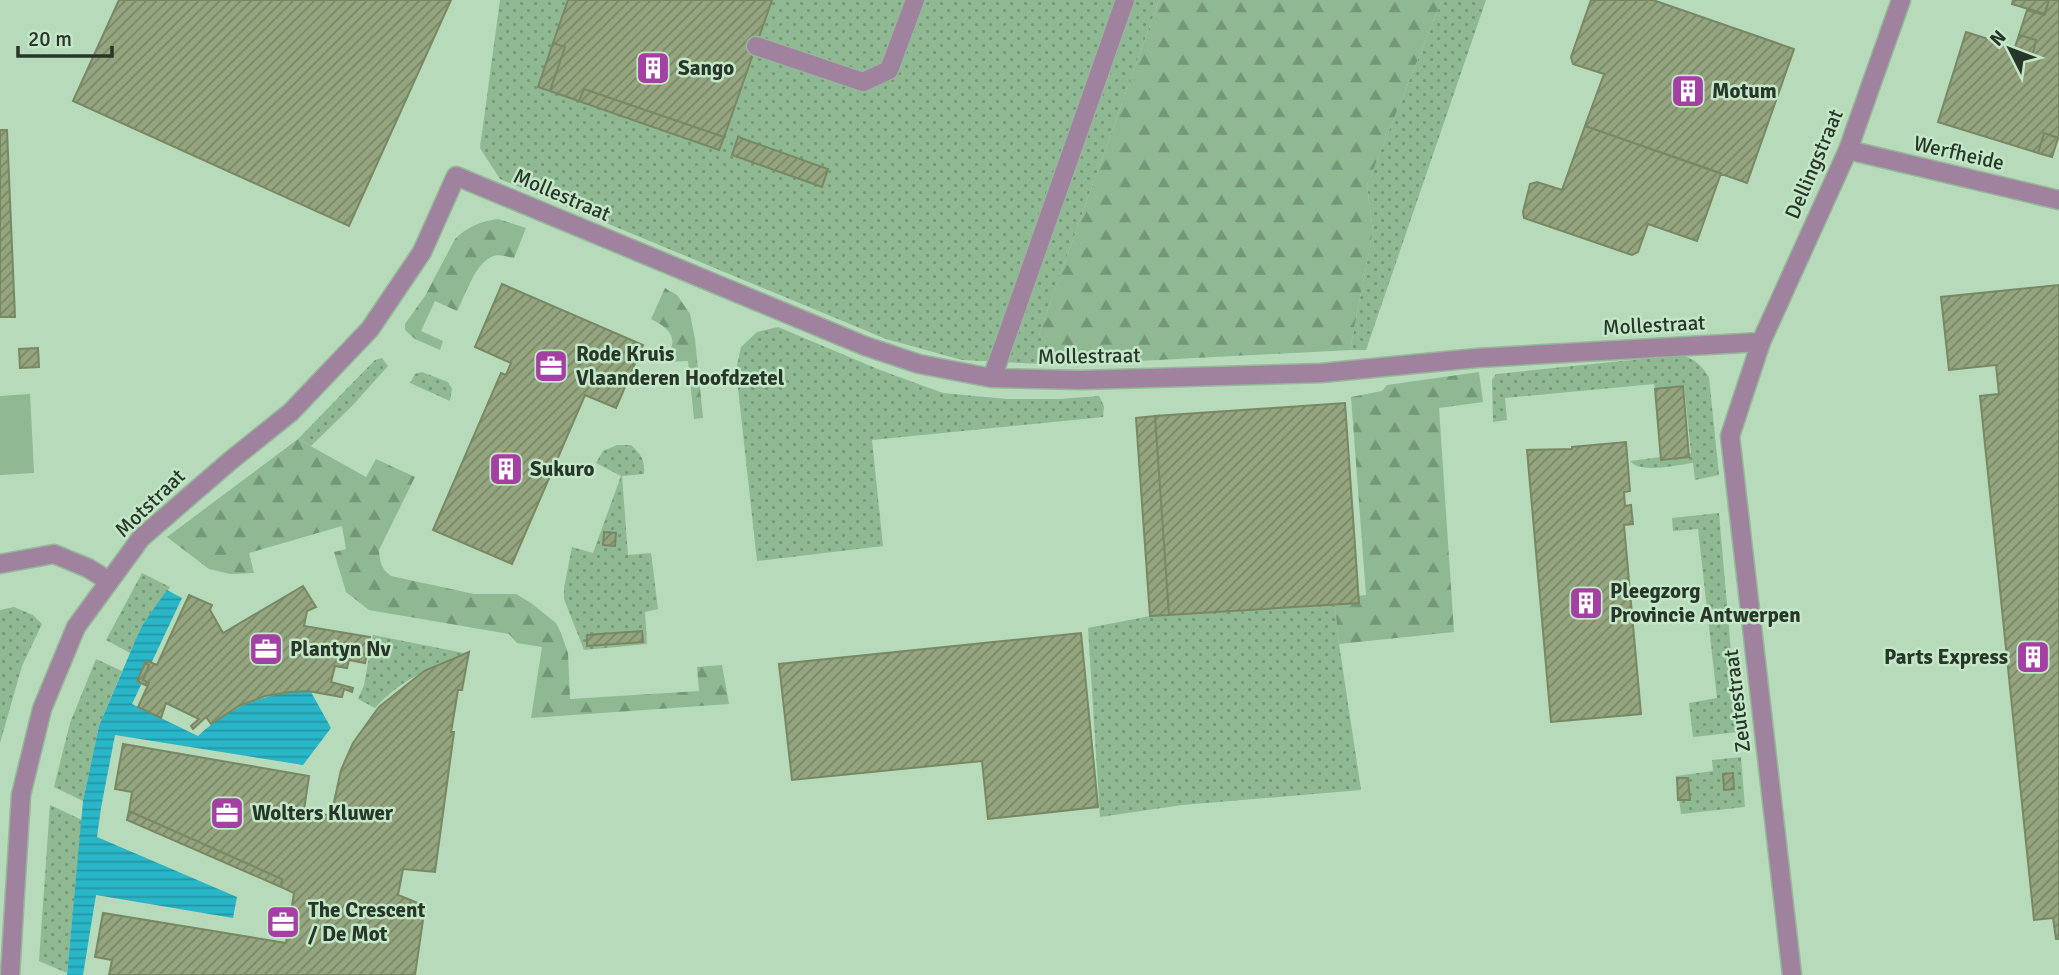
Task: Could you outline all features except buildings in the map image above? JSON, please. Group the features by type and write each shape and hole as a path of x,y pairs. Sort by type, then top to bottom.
{"street":[{"path":"756,46 863,82 889,70 915,0"},
{"path":"992,379 1125,0"},
{"name":"Dellingstraat","path":"1761,342 1848,150 1901,0"},
{"name":"Werfheide","path":"1848,150 2059,200"},
{"name":"Mollestraat","path":"456,176 865,346 919,364 992,379 1081,380 1321,373 1477,358 1761,342"},
{"name":"Motstraat","path":"10,975 21,796 42,709 76,627 141,538 291,412 370,329 422,252 456,176"},
{"name":"Zeutestraat","path":"1761,342 1730,436 1792,975"},
{"path":"0,564 54,554 88,568 108,581"}],"green space":[{"path":"500,0 1159,0 1039,334 1062,365 962,360 886,339 500,179 480,148"},
{"path":"1159,0 1442,0 1367,185 1373,231 1350,350 1062,365 1039,334"},
{"path":"1442,0 1486,0 1366,350 1350,350 1373,231 1367,185"},
{"path":"498,219 526,228 514,258 497,255 485,261 475,274 457,311 435,301 421,331 443,341 440,350 415,339 405,330 405,324 425,296 455,239 475,225"},
{"path":"665,288 677,295 690,314 703,418 694,419 688,361 666,362 672,345 671,336 663,326 651,319"},
{"path":"778,327 943,393 1007,399 1099,396 1104,406 1103,417 872,440 883,546 757,561 736,370 741,347 757,332"},
{"path":"1681,355 1697,363 1709,377 1719,475 1695,480 1693,463 1650,468 1635,465 1630,461 1691,453 1684,385 1655,389 1654,384 1505,398 1507,420 1493,422 1492,380 1496,374"},
{"path":"382,358 388,366 311,446 298,439 375,360"},
{"path":"422,372 448,382 452,389 450,401 410,383 415,374"},
{"path":"1479,372 1483,402 1439,408 1454,632 1339,644 1334,599 1366,595 1351,397 1382,391 1387,385"},
{"path":"30,394 34,473 0,475 0,396"},
{"path":"298,439 366,477 376,459 415,477 379,550 383,568 391,576 474,594 516,594 531,603 556,623 561,633 568,653 570,699 699,691 697,667 722,665 729,704 531,718 542,647 517,643 509,634 369,610 346,592 334,552 346,549 342,526 249,553 254,573 230,574 209,569 167,537"},
{"path":"617,445 631,445 640,454 644,465 644,474 622,476 628,555 651,553 658,609 645,612 647,644 584,650 564,599 564,588 572,547 593,553 621,476 596,463 603,451"},
{"path":"1719,513 1738,732 1693,737 1689,703 1717,698 1698,529 1673,531 1672,518"},
{"path":"142,573 170,587 143,624 130,653 106,640"},
{"path":"1334,599 1361,790 1182,805 1100,817 1088,628 1150,616"},
{"path":"14,607 33,615 42,624 22,666 0,743 0,610"},
{"path":"373,635 464,653 405,683 375,708 358,699 364,685"},
{"path":"96,659 122,671 99,726 83,801 54,787 70,723"},
{"path":"1741,757 1745,807 1681,814 1676,776 1713,771 1712,760"},
{"path":"50,805 82,820 67,973 39,961"}],"water":[{"path":"167,590 182,598 132,704 198,736 223,717 249,703 277,695 308,691 331,728 303,765 115,735 97,837 237,897 233,918 96,895 83,975 67,975 83,801 99,726 143,624"}],"place":[{"name":"Sango","path":"653,68"},
{"name":"Motum","path":"1688,91"},
{"name":"Rode Kruis Vlaanderen Hoofdzetel","path":"551,366"},
{"name":"Sukuro","path":"506,469"},
{"name":"Pleegzorg Provincie Antwerpen","path":"1586,603"},
{"name":"Plantyn Nv","path":"266,649"},
{"name":"Parts Express","path":"2033,657"},
{"name":"Wolters Kluwer","path":"227,813"},
{"name":"The Crescent / De Mot","path":"283,922"}]}
